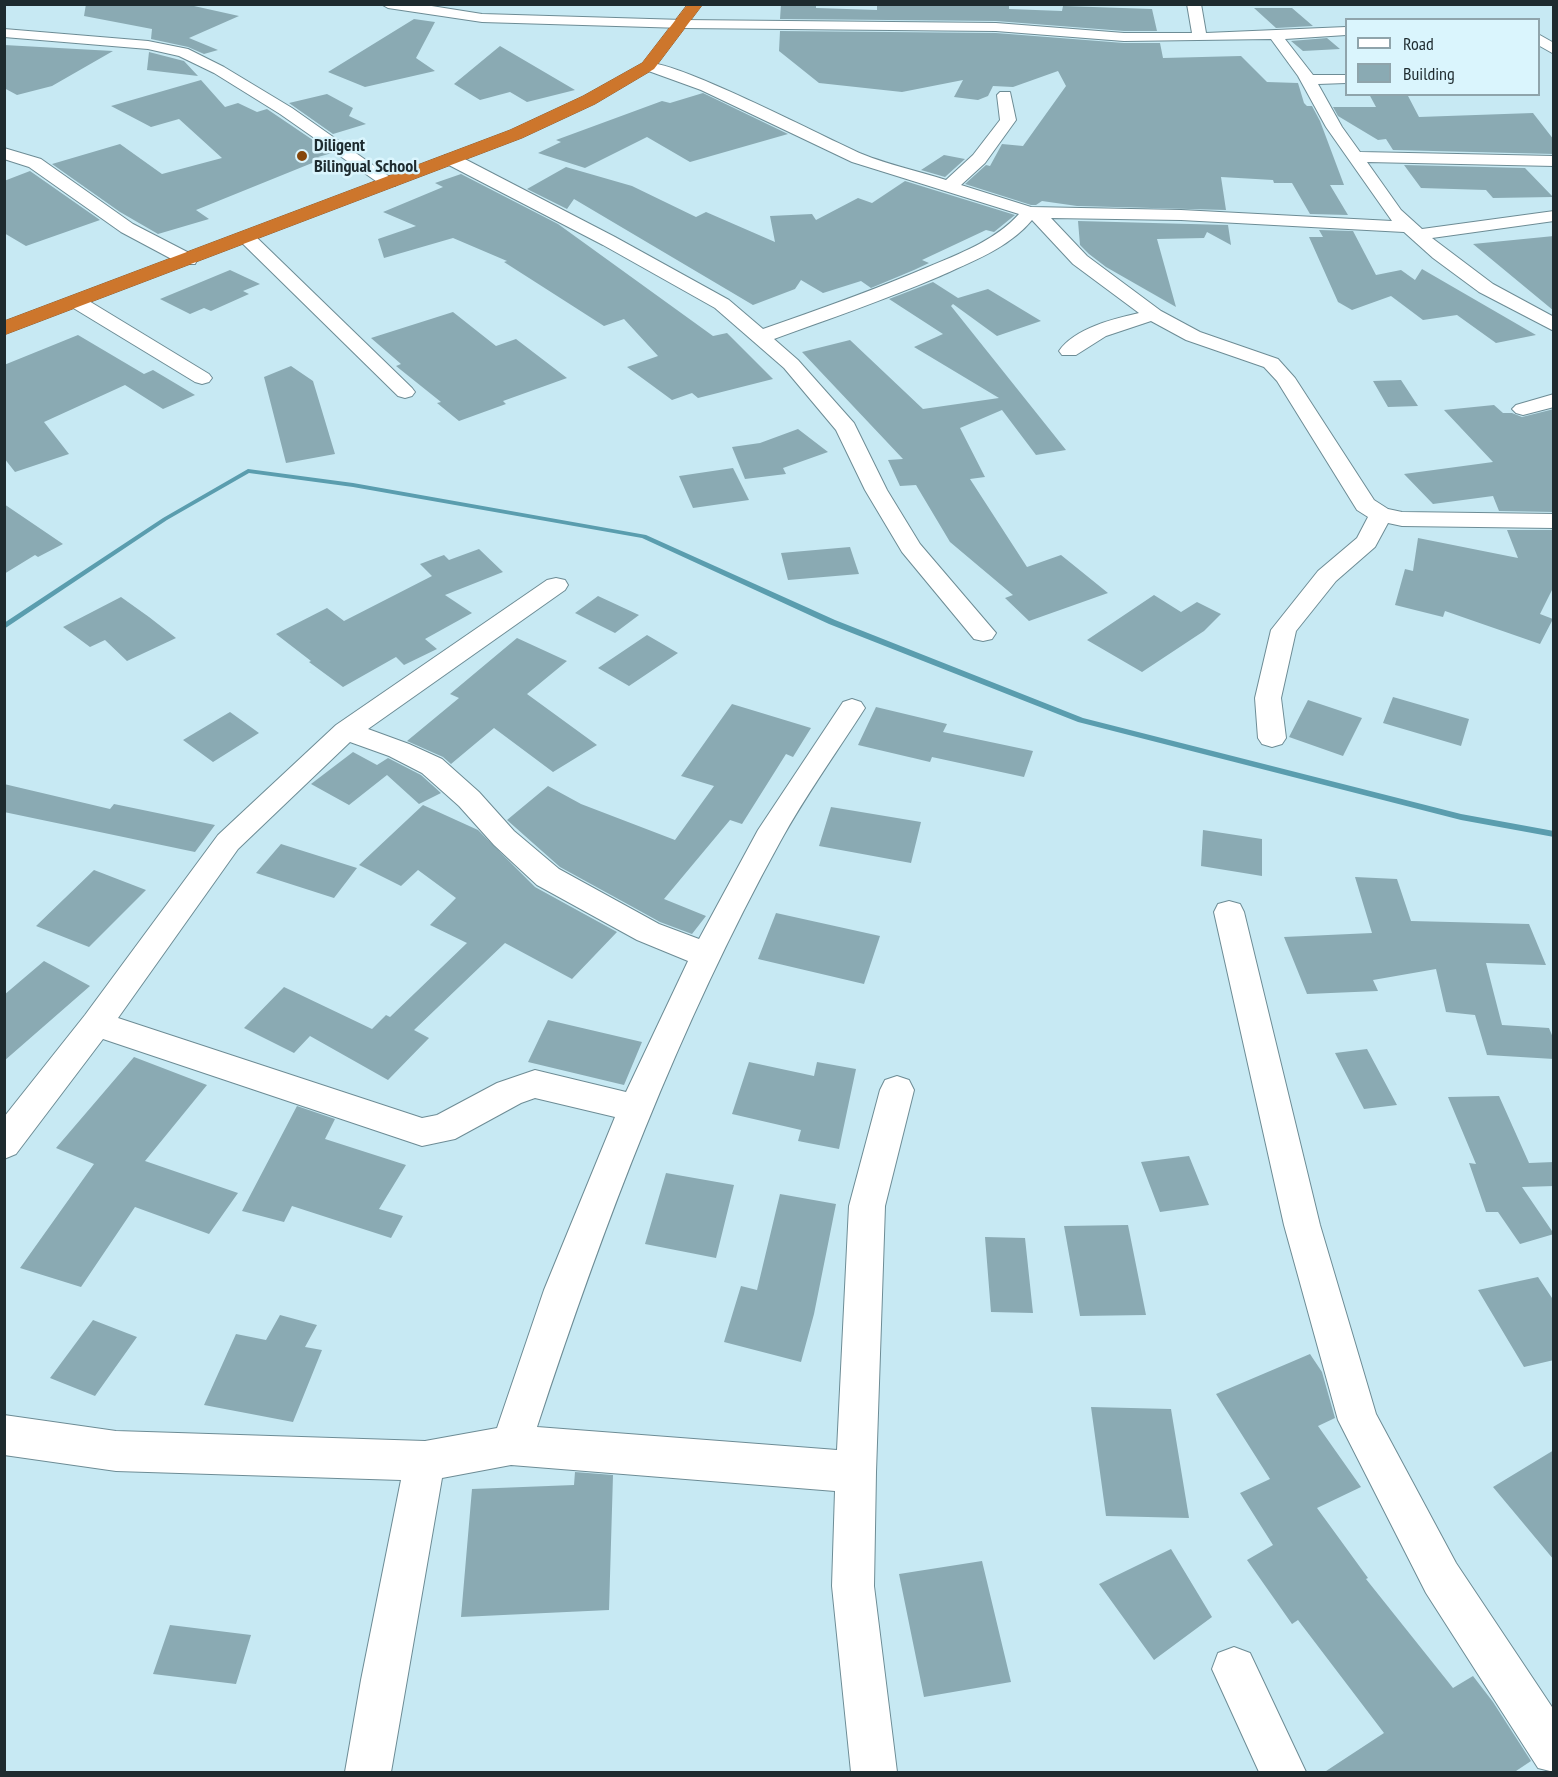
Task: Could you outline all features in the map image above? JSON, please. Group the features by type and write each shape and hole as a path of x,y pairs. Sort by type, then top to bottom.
{"highway":[{"path":"7,325 77,302 188,260 516,134 568,110 648,66 683,24 696,4"}],"street":[{"path":"388,4 482,18 683,24 996,27 1124,37 1200,37 1345,31"},
{"path":"1194,4 1200,37"},
{"path":"4,33 148,45 183,52 219,70 286,111 389,182"},
{"path":"1275,35 1308,80 1334,127 1395,214 1439,254 1486,288 1554,326"},
{"path":"1540,39 1554,50"},
{"path":"648,66 706,87 858,158 1030,212 1043,219 1080,260 1154,315 1193,336 1271,363 1285,378 1365,505 1382,515 1428,520 1554,521"},
{"path":"1308,80 1345,79"},
{"path":"948,187 979,159 1008,120 1005,95"},
{"path":"4,153 35,163 127,228 188,260"},
{"path":"1355,157 1554,161"},
{"path":"451,159 609,241 722,304 791,364 846,428 876,490 909,548 983,633"},
{"path":"760,337 873,297 947,266 1010,232 1027,219 1030,212"},
{"path":"1030,212 1181,215 1414,231 1554,216"},
{"path":"246,237 405,392"},
{"path":"77,302 202,378"},
{"path":"1069,351 1088,336 1118,323 1154,315"},
{"path":"1523,409 1554,400"},
{"path":"1272,738 1268,698 1284,630 1328,576 1367,542 1382,515"},
{"path":"4,1144 96,1024 228,842 346,731 556,585"},
{"path":"511,1444 563,1290 648,1077 706,955 768,837 852,708"},
{"path":"346,731 399,750 432,766 469,799 504,838 549,877 648,932 706,955"},
{"path":"1229,912 1302,1225 1358,1420 1441,1578 1554,1752"},
{"path":"96,1024 422,1132 443,1129 509,1093 535,1084 635,1108"},
{"path":"874,1773 853,1586 856,1472 867,1206 897,1090"},
{"path":"4,1435 116,1451 424,1461 511,1444 856,1472"},
{"path":"368,1773 424,1461"},
{"path":"1234,1669 1283,1773"}],"building":[{"path":"86,4 185,4 239,16 189,38 218,50 204,54 188,47 151,39 152,29 84,16"},
{"path":"781,4 816,4 816,8 877,10 877,4 1009,4 1009,9 1062,11 1063,6 1152,9 1157,31 1124,31 996,21 780,19"},
{"path":"1254,8 1292,8 1313,26 1276,28"},
{"path":"414,19 435,22 416,58 435,71 365,87 328,72"},
{"path":"780,31 996,33 1124,43 1160,43 1163,58 1241,56 1267,82 1298,83 1304,103 1312,106 1320,121 1344,185 1330,185 1348,215 1310,214 1292,183 1274,183 1273,180 1221,177 1226,210 1077,206 1042,201 1031,205 965,184 986,165 990,166 1002,144 1023,146 1066,86 1058,71 1013,87 993,86 988,96 978,100 954,97 963,80 902,92 819,83 779,51"},
{"path":"1327,38 1340,49 1303,51 1291,41"},
{"path":"4,45 113,51 52,86 17,95 4,88"},
{"path":"500,46 575,90 527,102 510,92 480,100 454,84"},
{"path":"149,52 184,61 198,76 147,70"},
{"path":"201,80 225,107 238,103 257,112 267,109 332,153 196,210 209,219 158,234 120,212 52,164 120,144 162,174 222,158 179,119 151,127 111,106"},
{"path":"703,93 788,134 690,162 647,137 585,168 538,153 561,142 556,140 662,101 670,103"},
{"path":"327,94 353,108 349,116 366,124 333,134 289,103"},
{"path":"1370,96 1408,96 1419,117 1533,113 1554,140 1554,154 1393,150 1386,139 1378,140 1338,116 1333,107 1376,107"},
{"path":"944,155 965,159 945,177 921,170"},
{"path":"1404,165 1525,168 1553,197 1493,198 1486,190 1421,188"},
{"path":"566,167 632,186 696,217 706,212 775,242 770,216 812,214 816,220 858,198 872,203 905,181 1015,215 994,232 986,230 922,260 929,263 871,288 861,281 823,293 801,280 795,289 753,305 574,199 567,209 527,189"},
{"path":"30,171 100,220 26,246 4,233 4,181"},
{"path":"461,174 558,224 713,336 727,333 773,379 698,398 692,393 672,400 627,367 658,356 624,319 604,326 504,262 507,261 453,238 384,258 378,239 416,226 383,212 443,187 435,183"},
{"path":"1078,221 1228,225 1231,245 1207,232 1204,238 1157,239 1176,307 1106,267 1089,254 1080,245"},
{"path":"1319,230 1353,231 1376,275 1401,270 1415,280 1422,269 1536,335 1496,343 1457,315 1423,320 1391,296 1352,310 1338,302 1309,237 1323,237"},
{"path":"1554,236 1554,311 1473,244"},
{"path":"230,270 260,284 243,291 249,294 211,311 204,308 190,314 160,299"},
{"path":"933,282 958,298 988,289 1041,321 997,336 953,304 951,306 1066,450 1036,455 1002,410 960,428 985,477 970,479 1027,567 1061,555 1108,593 1029,621 1005,598 1013,595 950,542 916,485 900,486 888,460 903,459 802,352 850,340 923,409 999,398 914,347 943,334 889,299"},
{"path":"453,312 496,346 516,339 567,378 503,401 506,404 459,421 437,403 441,402 396,366 401,364 371,338"},
{"path":"78,335 144,374 153,370 195,395 163,409 125,385 44,422 69,454 15,472 4,458 4,365"},
{"path":"291,366 313,381 335,454 286,463 264,377"},
{"path":"1401,380 1418,406 1388,407 1373,381"},
{"path":"1494,405 1503,413 1512,413 1522,417 1554,409 1554,512 1499,511 1493,496 1433,504 1404,474 1493,462 1444,410"},
{"path":"798,429 828,452 783,468 786,474 745,479 732,447 760,443"},
{"path":"733,468 749,500 693,508 679,476"},
{"path":"4,504 63,544 38,557 35,555 4,574"},
{"path":"1507,530 1554,530 1554,586 1540,614 1553,619 1540,644 1445,611 1443,617 1395,605 1405,569 1413,571 1418,538 1518,558"},
{"path":"850,547 859,574 788,580 781,553"},
{"path":"479,549 503,572 445,595 472,613 425,639 437,649 404,665 396,657 343,687 276,634 327,608 344,621 432,576 420,564 444,555 449,560"},
{"path":"1154,595 1181,612 1197,602 1221,614 1204,631 1142,672 1087,640"},
{"path":"598,596 639,615 615,633 575,613"},
{"path":"121,597 176,638 127,661 105,640 90,647 63,627"},
{"path":"647,635 678,653 629,686 598,668"},
{"path":"517,638 567,661 527,694 597,745 553,772 494,728 451,764 443,757 407,741 459,698 450,694"},
{"path":"1393,697 1469,719 1461,746 1383,723"},
{"path":"1308,700 1362,718 1343,756 1289,737"},
{"path":"732,704 811,728 793,757 786,754 742,824 730,820 664,899 706,916 692,934 660,922 560,867 507,820 548,786 581,804 675,840 714,786 681,776"},
{"path":"876,707 947,724 943,732 1033,751 1024,777 932,757 930,762 858,745"},
{"path":"230,712 259,733 213,762 183,740"},
{"path":"353,752 377,765 388,758 421,775 441,793 419,804 387,775 349,805 311,784"},
{"path":"4,784 110,809 114,804 215,825 195,852 4,812"},
{"path":"423,805 478,830 535,887 617,932 572,979 505,943 414,1030 429,1038 388,1080 310,1036 294,1053 244,1028 284,987 372,1029 386,1015 390,1017 467,943 430,925 456,898 418,870 401,886 359,865"},
{"path":"831,807 921,822 911,863 819,846"},
{"path":"1203,830 1262,839 1262,876 1201,866"},
{"path":"281,844 357,868 334,898 256,873"},
{"path":"94,870 146,890 89,947 36,926"},
{"path":"1355,877 1397,879 1411,921 1529,924 1546,965 1486,963 1502,1025 1549,1028 1554,1040 1554,1059 1487,1055 1475,1015 1446,1012 1436,969 1373,980 1378,991 1307,994 1284,937 1372,933"},
{"path":"776,913 880,936 864,984 758,959"},
{"path":"44,961 90,986 4,1061 4,995"},
{"path":"548,1020 642,1042 624,1085 528,1062"},
{"path":"1367,1049 1397,1105 1364,1109 1335,1053"},
{"path":"134,1057 207,1085 145,1161 238,1193 209,1234 135,1207 81,1287 20,1268 94,1164 56,1148"},
{"path":"749,1062 814,1076 817,1062 856,1069 839,1149 798,1141 801,1130 732,1114"},
{"path":"1499,1096 1529,1163 1554,1162 1554,1186 1522,1187 1554,1234 1520,1244 1498,1212 1486,1212 1469,1163 1476,1164 1448,1097"},
{"path":"297,1106 335,1119 325,1139 406,1165 379,1209 403,1216 391,1238 292,1206 284,1222 242,1211"},
{"path":"1189,1156 1209,1205 1160,1212 1141,1162"},
{"path":"666,1173 734,1185 716,1258 645,1244"},
{"path":"780,1194 836,1204 814,1314 801,1362 724,1342 741,1286 757,1290"},
{"path":"1128,1225 1146,1315 1080,1316 1064,1226"},
{"path":"985,1237 1025,1238 1033,1313 991,1312"},
{"path":"1538,1277 1554,1301 1554,1360 1524,1367 1478,1290"},
{"path":"280,1315 317,1325 305,1347 322,1350 293,1422 204,1405 236,1334 266,1340"},
{"path":"93,1320 137,1337 95,1396 50,1378"},
{"path":"1310,1354 1322,1372 1335,1418 1318,1426 1361,1487 1317,1508 1368,1578 1366,1579 1453,1688 1473,1676 1493,1702 1531,1761 1513,1773 1323,1773 1384,1733 1298,1620 1292,1624 1247,1560 1273,1545 1240,1493 1270,1479 1216,1394"},
{"path":"1091,1407 1171,1409 1189,1518 1106,1516"},
{"path":"1554,1450 1554,1560 1493,1487"},
{"path":"575,1472 613,1475 609,1610 461,1617 472,1489 574,1485"},
{"path":"1171,1549 1212,1617 1154,1660 1099,1584"},
{"path":"982,1561 1011,1682 924,1697 899,1574"},
{"path":"170,1625 251,1635 236,1684 153,1674"}],"waterway":[{"path":"4,627 165,519 248,471 353,485 644,536 832,622 1081,720 1461,817 1554,834"}],"place":[{"name":"Diligent Bilingual School","path":"302,156"}]}
